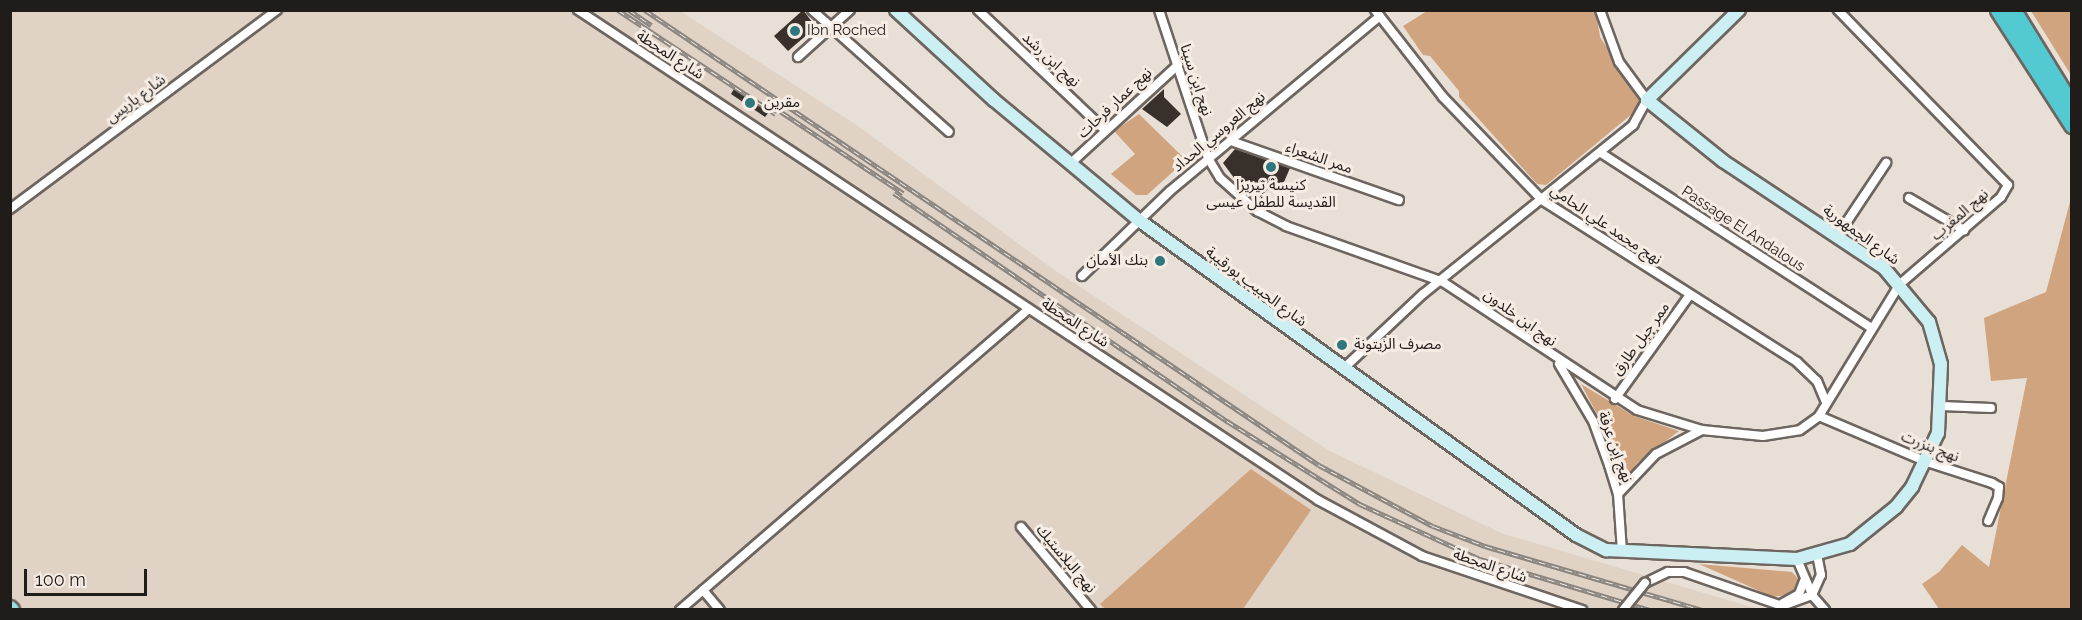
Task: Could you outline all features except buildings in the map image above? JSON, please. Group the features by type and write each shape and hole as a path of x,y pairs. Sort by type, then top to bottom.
{"highway":[{"path":"1998,10 2072,125"},
{"path":"2013,10 2072,106"}],"street":[{"name":"شارع باريس","path":"10,209 277,10"},
{"name":"شارع المحطة","path":"578,10 1029,309 1374,533 1450,567 1553,606 1582,609"},
{"path":"812,10 950,132"},
{"path":"798,57 850,10"},
{"name":"شارع الحبيب بورقيبة","path":"896,10 994,100 1072,162 1140,221 1576,535 1606,550 1622,551"},
{"name":"نهج ابن رشد","path":"978,10 1105,130"},
{"name":"نهج ابن سينا","path":"1159,10 1208,158"},
{"path":"1600,10 1619,62 1647,100"},
{"path":"1343,369 1417,300 1443,282 1633,125 1647,100 1739,10"},
{"name":"نهج المغرب","path":"1825,400 1900,284 2001,197 2007,180 1839,10"},
{"name":"نهج العروسي الحداد","path":"1082,276 1208,158 1231,141 1378,13"},
{"name":"نهج محمد علي الحامي","path":"1378,13 1443,97 1542,200 1689,296 1797,362 1817,381 1825,400"},
{"name":"نهج عمار فرحات","path":"1072,162 1178,66"},
{"name":"شارع الجمهورية","path":"1622,551 1797,560 1850,544 1896,507 1927,462 1941,406 1936,341 1918,304 1900,284 1838,235 1723,161 1647,100"},
{"name":"ممر الشعراء","path":"1231,141 1399,200"},
{"name":"Passage El Andalous","path":"1601,153 1870,328"},
{"name":"نهج ابن خلدون","path":"1208,158 1220,178 1257,211 1286,226 1443,282 1557,362 1615,399 1661,421 1702,430 1783,435 1800,430 1819,416"},
{"path":"1838,235 1886,164"},
{"path":"1909,198 1964,230"},
{"name":"ممر جبل طارق","path":"1615,399 1689,296"},
{"path":"680,609 1029,309"},
{"name":"نهج إبن عرفة","path":"1557,362 1593,421 1618,494 1622,551"},
{"path":"1819,416 1825,400"},
{"path":"1941,406 1991,408"},
{"name":"نهج بنزرت","path":"1819,416 1927,462 1999,487 1988,521"},
{"path":"1618,494 1656,454 1702,430"},
{"name":"نهج البلاستيك","path":"1021,527 1091,609"},
{"path":"1623,609 1648,579 1668,572 1701,575 1766,602 1782,606 1812,595 1821,575 1816,555"},
{"path":"1797,560 1804,581 1812,595 1825,609"},
{"path":"1766,602 1792,599 1804,581"},
{"path":"703,590 720,609"}],"shaded area":[{"path":"10,11 680,11 855,124 1053,269 1328,450 1501,533 1758,609 19,609 10,600"},
{"path":"1427,11 1596,11 1600,37 1644,104 1546,185 1537,184 1459,97 1459,91 1430,56 1423,55 1403,26"},
{"path":"2031,11 2071,11 2071,75"},
{"path":"1139,114 1186,160 1147,195 1136,195 1111,174 1135,154 1114,131"},
{"path":"2071,198 2071,609 1939,609 1922,584 1939,572 1962,545 1989,567 2027,378 1991,381 1984,318 2046,292"},
{"path":"1581,384 1634,416 1679,431 1637,463 1618,494 1610,439"},
{"path":"1251,469 1311,510 1243,609 1105,609 1100,604"},
{"path":"1699,564 1792,572 1801,582 1796,593 1773,597"}],"railway":[{"path":"618,10 776,114"},
{"path":"629,10 651,25"},
{"path":"645,10 1319,465 1433,526 1485,546 1703,610"},
{"path":"771,105 903,193"},
{"path":"894,193 1227,421 1360,504 1480,559 1650,610"}],"place":[{"name":"Ibn Roched","path":"795,31"},
{"name":"مقرين","path":"750,103"},
{"name":"كنيسة تيريزا القديسة للطفل عيسى","path":"1271,167"},
{"name":"بنك الأمان","path":"1160,261"},
{"name":"مصرف الزيتونة","path":"1342,345"}]}
